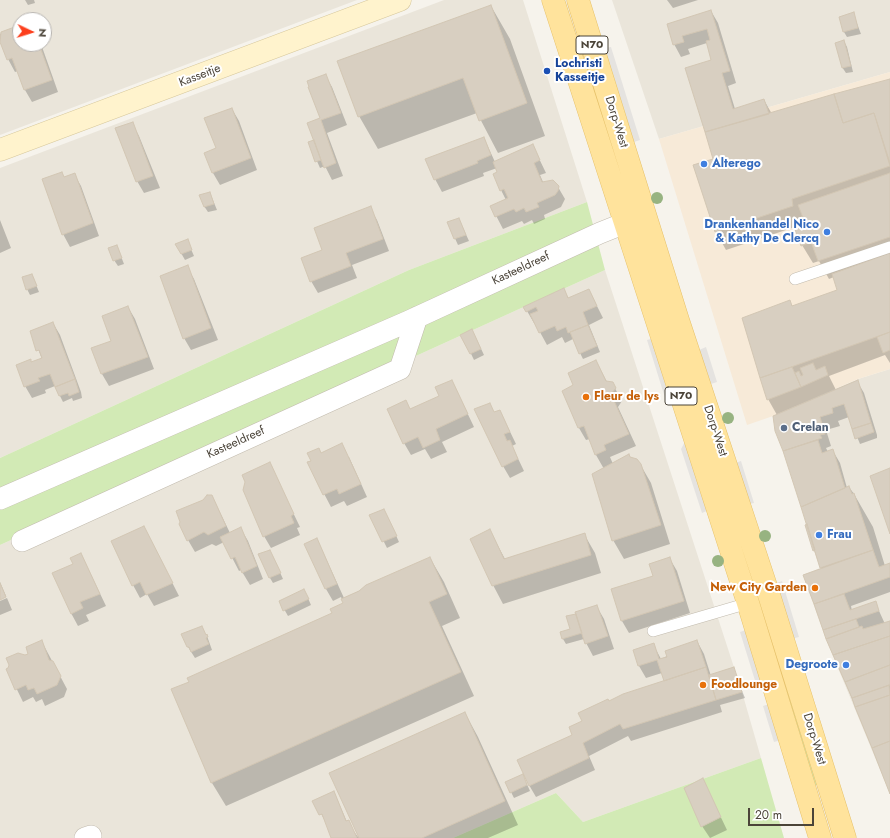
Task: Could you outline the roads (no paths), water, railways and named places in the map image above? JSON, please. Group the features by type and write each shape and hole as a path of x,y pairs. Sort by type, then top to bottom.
{"main road":[{"name":"Dorp-West","path":"553,0 748,604 820,838"},
{"name":"Dorp-West","path":"578,0 678,320 770,598 844,838"}],"street":[{"name":"Kasseitje","path":"0,150 400,0"},
{"name":"Kasteeldreef","path":"0,499 417,317 625,223"},
{"name":"Kasteeldreef","path":"22,541 400,369 417,317"}],"lane":[{"path":"795,279 890,247"},
{"path":"653,631 770,598"}],"place":[{"name":"Lochristi Kasseitje","path":"547,71"},
{"name":"Alterego","path":"704,164"},
{"name":"Drankenhandel Nico & Kathy De Clercq","path":"827,232"},
{"name":"Fleur de lys","path":"586,397"},
{"name":"Crelan","path":"784,428"},
{"name":"Frau","path":"819,535"},
{"name":"New City Garden","path":"815,588"},
{"name":"Degroote","path":"846,665"},
{"name":"Foodlounge","path":"703,685"}]}
